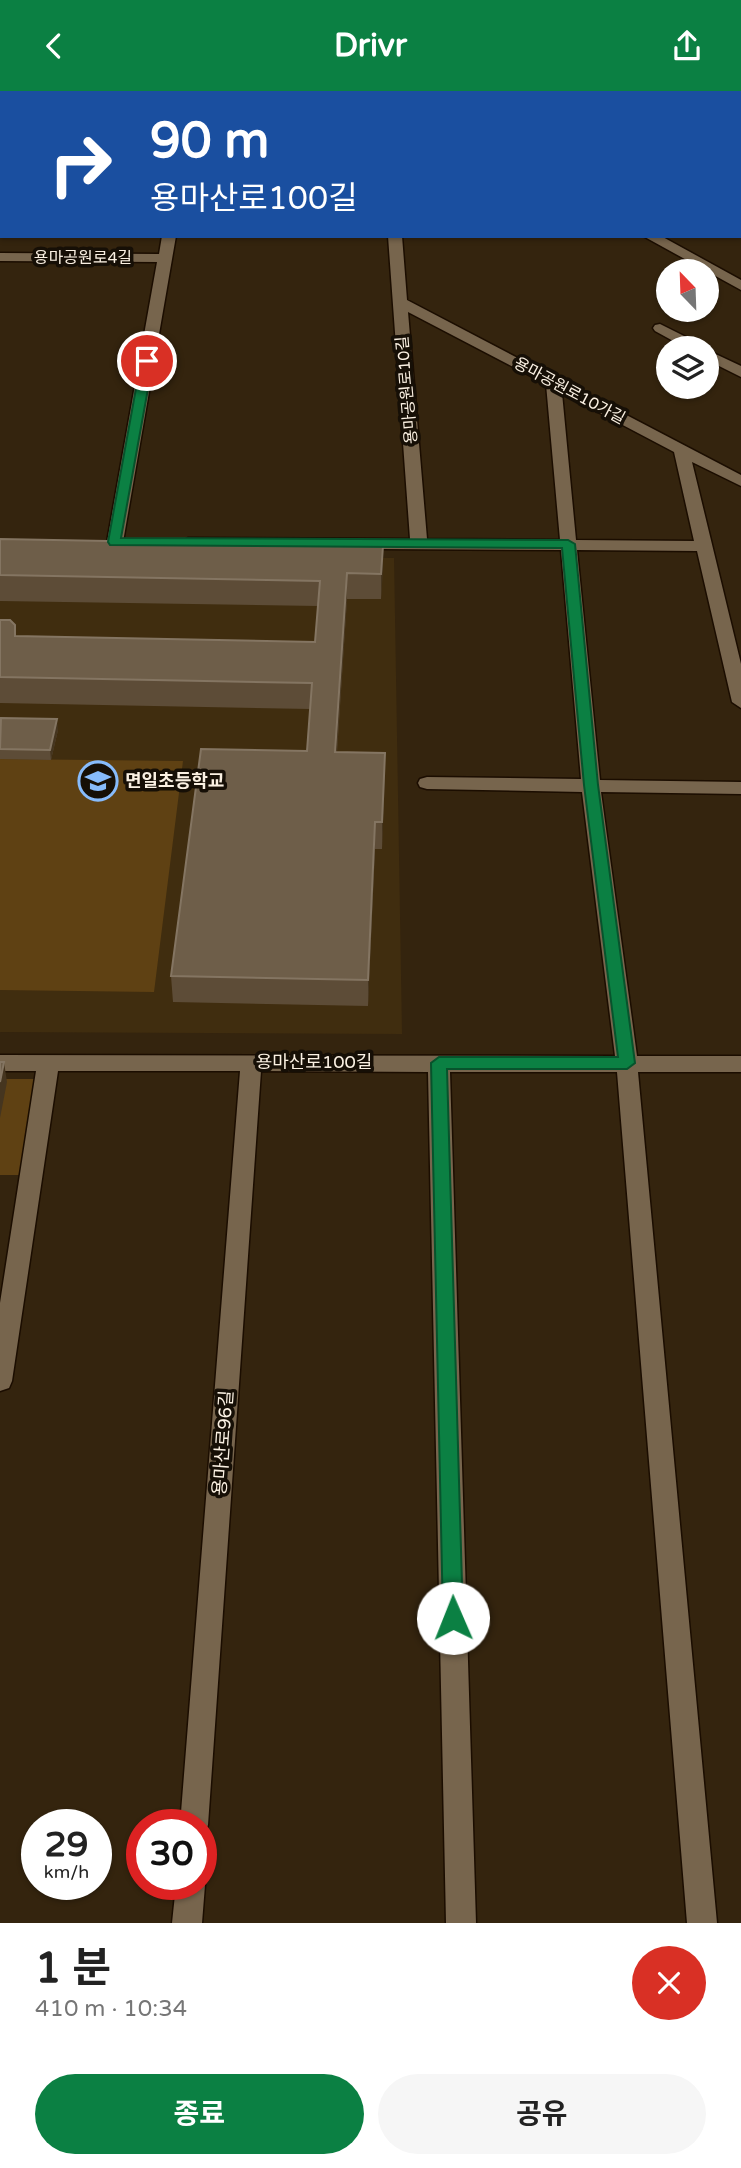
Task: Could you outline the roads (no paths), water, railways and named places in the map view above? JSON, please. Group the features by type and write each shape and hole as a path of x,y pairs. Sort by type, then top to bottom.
{"street":[{"path":"115,542 169,238"},
{"name":"용마공원로10길","path":"395,238 419,543"},
{"path":"654,238 741,286"},
{"name":"용마공원로4길","path":"0,257 166,258"},
{"name":"용마공원로10가길","path":"399,301 741,481"},
{"path":"660,328 675,336"},
{"path":"719,360 741,372"},
{"path":"553,381 591,785 627,1063 702,1923"},
{"path":"681,449 741,702"},
{"path":"170,543 704,546"},
{"path":"427,783 741,788"},
{"name":"용마산로96길","path":"195,1809 251,1062"},
{"name":"용마산로100길","path":"0,1063 741,1064"},
{"path":"439,1063 461,1923"},
{"path":"0,1381 48,1064"},
{"path":"187,1923 189,1900"}],"place":[{"name":"면일초등학교","path":"98,781"}]}
